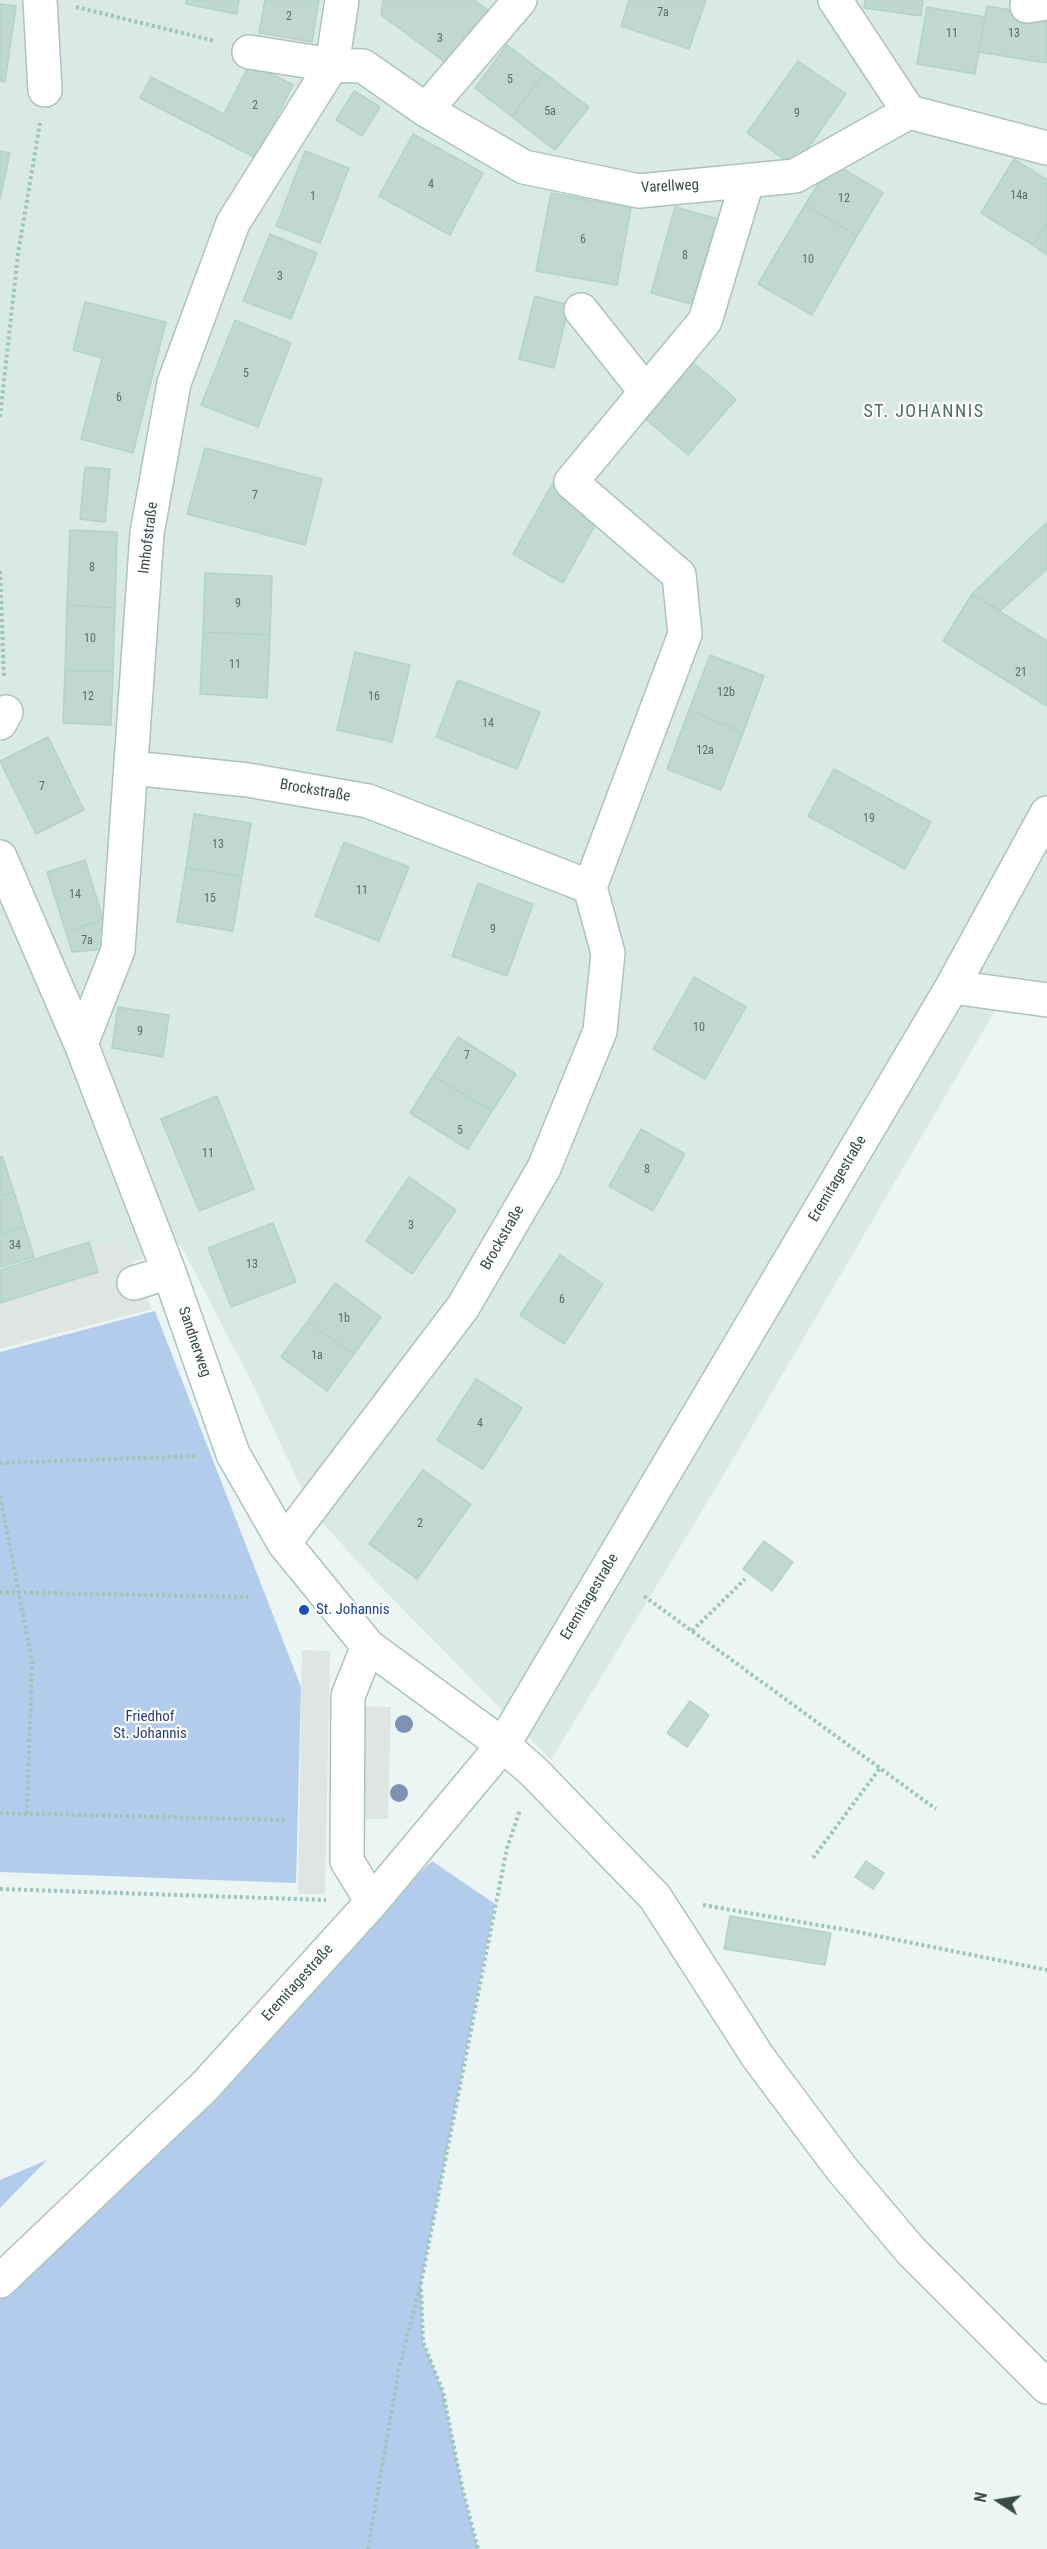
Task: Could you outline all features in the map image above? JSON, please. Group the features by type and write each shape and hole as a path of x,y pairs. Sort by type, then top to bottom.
{"street":[{"path":"332,65 342,0"},
{"path":"426,110 520,0"},
{"path":"835,0 909,112 1047,148"},
{"path":"40,3 45,90"},
{"name":"Varellweg","path":"249,52 332,65 363,66 426,110 524,167 639,191 795,176 909,112"},
{"name":"Imhofstraße","path":"81,1044 118,950 147,533 174,383 233,223 332,65"},
{"path":"590,887 685,634 679,575 571,482 705,321 747,182"},
{"path":"581,310 646,392"},
{"name":"Brockstraße","path":"132,768 248,780 368,801 590,887 608,953 600,1031 544,1168 463,1307 284,1543"},
{"name":"Eremitagestraße","path":"0,2281 205,2086 372,1902 503,1745 952,987 1047,813"},
{"name":"Sandnerweg","path":"0,857 81,1044 169,1272 233,1454 284,1543 368,1646 503,1745 534,1772 655,1897 758,2057 841,2168 911,2251 1047,2387"},
{"path":"952,987 1047,1000"},
{"path":"134,1283 169,1272"},
{"path":"368,1646 348,1696 347,1861 372,1902"}],"path":[{"path":"40,3 60,3 228,44 249,52"},
{"path":"0,417 18,254 45,90"},
{"path":"0,571 3,718"},
{"path":"0,1463 233,1454"},
{"path":"0,1496 32,1661 27,1814"},
{"path":"692,1631 745,1579"},
{"path":"0,1592 248,1597"},
{"path":"644,1596 936,1809"},
{"path":"813,1858 880,1768"},
{"path":"368,2549 399,2368 421,2283 507,1848 534,1772"},
{"path":"0,1813 287,1820"},
{"path":"0,1889 372,1902"},
{"path":"655,1897 853,1931 1047,1970"},
{"path":"421,2283 423,2342 443,2392 462,2487 478,2549"}],"shaded area":[{"path":"0,0 1047,0 1047,1014 999,1004 726,1471 551,1760 382,1588 313,1513 252,1383 180,1244 0,1313"},
{"path":"123,1239 152,1309 0,1349 0,1280"},
{"path":"302,1650 330,1651 325,1894 298,1894"},
{"path":"365,1706 391,1707 388,1819 361,1819"}],"green space":[{"name":"Friedhof St. Johannis","path":"155,1311 301,1687 296,1883 0,1872 0,1352"},
{"path":"432,1861 495,1904 421,2283 423,2342 443,2392 462,2487 478,2549 0,2549 0,2281"},
{"path":"47,2160 0,2208 0,2180"}],"building":[{"path":"186,0 239,0 237,14 186,4"},
{"path":"265,0 319,0 312,42 259,33"},
{"path":"383,0 474,0 489,11 446,63 381,15"},
{"path":"629,0 706,0 689,49 621,26"},
{"path":"865,0 923,0 921,16 864,8"},
{"path":"0,4 16,6 5,82 0,81"},
{"path":"987,6 1047,16 1046,63 979,52"},
{"path":"927,7 985,17 975,74 917,64"},
{"path":"507,45 544,73 512,117 475,88"},
{"path":"798,61 846,94 795,167 747,133"},
{"path":"250,63 293,85 256,158 140,98 151,77 224,114"},
{"path":"544,73 589,107 555,150 512,117"},
{"path":"354,91 380,107 362,136 336,120"},
{"path":"413,134 483,173 450,235 379,196"},
{"path":"0,151 10,153 0,199"},
{"path":"305,151 349,168 320,243 276,226"},
{"path":"1014,159 1047,180 1047,224 1033,245 981,213"},
{"path":"832,162 883,193 857,236 805,205"},
{"path":"551,193 631,208 617,285 536,271"},
{"path":"805,205 857,236 812,315 758,284"},
{"path":"675,207 718,219 695,305 651,293"},
{"path":"1047,224 1047,255 1033,245"},
{"path":"270,234 317,253 291,319 243,301"},
{"path":"535,296 569,305 554,368 519,359"},
{"path":"85,302 166,322 133,453 81,439 102,358 73,350"},
{"path":"235,320 291,343 258,427 201,405"},
{"path":"689,359 736,399 688,455 642,416"},
{"path":"205,448 322,479 305,545 187,514"},
{"path":"85,467 110,469 105,522 80,519"},
{"path":"552,484 602,513 563,583 513,554"},
{"path":"1047,522 1047,569 1000,611 972,594"},
{"path":"70,530 117,532 115,608 67,605"},
{"path":"205,573 272,576 270,635 203,632"},
{"path":"972,594 1047,641 1047,706 943,641"},
{"path":"67,605 115,608 113,671 65,671"},
{"path":"203,632 270,635 267,698 200,694"},
{"path":"355,652 410,665 392,742 337,730"},
{"path":"710,655 764,676 743,733 689,710"},
{"path":"65,671 113,671 111,725 63,723"},
{"path":"458,680 540,712 517,769 436,737"},
{"path":"689,710 743,733 721,790 667,769"},
{"path":"48,737 84,810 36,834 0,761"},
{"path":"834,769 931,822 905,869 808,816"},
{"path":"194,814 251,823 242,876 186,868"},
{"path":"344,842 409,867 379,941 315,916"},
{"path":"85,860 103,919 66,932 47,872"},
{"path":"186,868 242,876 233,931 177,922"},
{"path":"478,883 533,904 507,976 452,956"},
{"path":"103,919 106,949 72,952 66,932"},
{"path":"694,977 746,1007 705,1079 653,1049"},
{"path":"118,1007 169,1015 163,1057 112,1048"},
{"path":"458,1037 516,1074 492,1111 433,1076"},
{"path":"433,1076 492,1111 468,1149 410,1113"},
{"path":"217,1096 254,1189 199,1211 161,1119"},
{"path":"641,1129 685,1154 653,1211 609,1186"},
{"path":"2,1156 14,1192 0,1196 0,1157"},
{"path":"409,1177 456,1210 412,1274 366,1241"},
{"path":"14,1192 25,1227 0,1235 0,1196"},
{"path":"273,1223 296,1282 231,1307 208,1248"},
{"path":"25,1227 34,1257 0,1267 0,1235"},
{"path":"89,1242 98,1272 0,1303 0,1270"},
{"path":"560,1255 603,1284 564,1344 520,1315"},
{"path":"335,1283 381,1317 354,1354 307,1322"},
{"path":"307,1322 354,1354 327,1391 281,1357"},
{"path":"476,1379 522,1408 483,1469 437,1440"},
{"path":"423,1470 471,1504 417,1579 369,1544"},
{"path":"764,1541 793,1562 772,1591 743,1569"},
{"path":"690,1701 709,1715 687,1747 667,1733"},
{"path":"866,1861 884,1873 873,1889 855,1877"},
{"path":"730,1916 831,1933 825,1965 724,1949"}],"place":[{"name":"St. Johannis","path":"304,1610"}],"district":[{"name":"ST. JOHANNIS","path":"924,412"}]}
